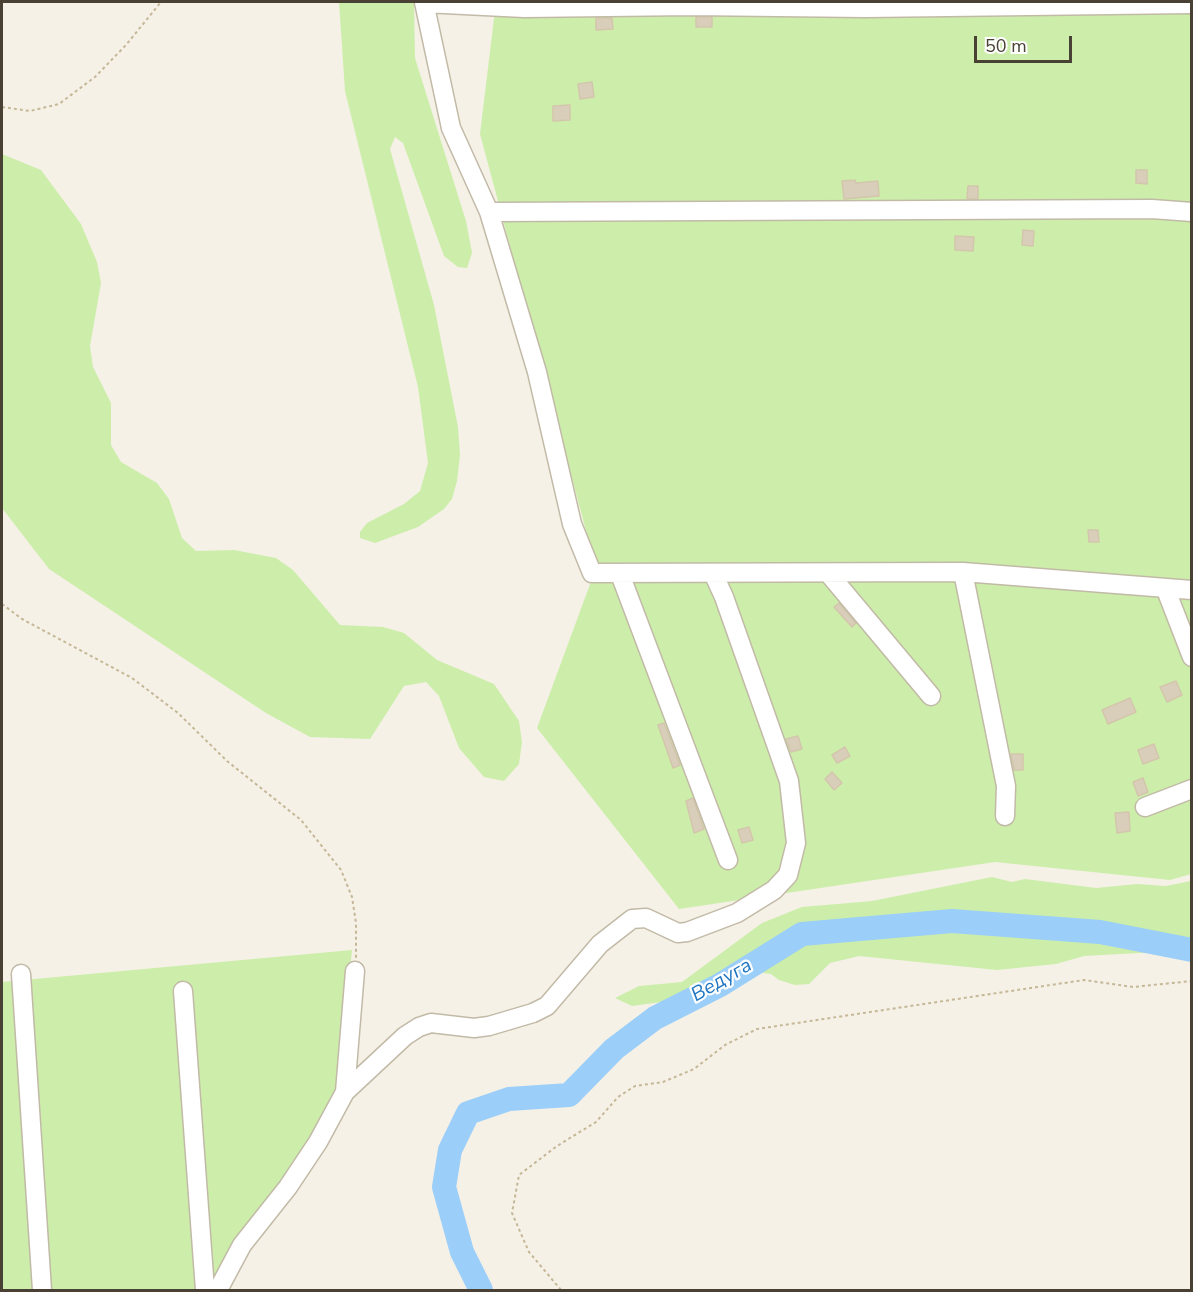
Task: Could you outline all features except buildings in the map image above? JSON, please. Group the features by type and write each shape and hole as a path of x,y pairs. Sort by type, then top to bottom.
{"street":[{"path":"1191,4 524,8 424,2 451,128 489,212 537,372 575,532 592,573 963,572 1166,590 1191,590"},
{"path":"489,212 1152,209 1191,212"},
{"path":"963,572 1006,786 1005,816"},
{"path":"218,1290 242,1245 288,1187 318,1142 345,1092 405,1036 431,1023 474,1028 533,1013 547,1006 600,944 632,919 646,918 678,933 687,933 737,913 774,890 788,875 796,843 789,781 724,597 713,573"},
{"path":"620,574 728,860"},
{"path":"829,574 878,629 931,696"},
{"path":"1166,590 1191,657"},
{"path":"1145,807 1191,789"},
{"path":"345,1092 355,971"},
{"path":"21,974 42,1290"},
{"path":"183,991 206,1290"}],"path":[{"path":"2,107 30,111 59,104 103,69 161,2"},
{"path":"2,604 22,620 132,678 178,713 227,761 301,820 320,841 340,870 352,897 356,923 355,971"},
{"path":"561,1290 529,1252 512,1213 519,1175 557,1146 596,1122 618,1096 635,1086 663,1082 694,1069 725,1045 756,1029 1084,980 1133,987 1191,981"}],"green space":[{"path":"339,2 414,2 415,58 466,221 472,253 467,268 458,267 444,256 403,143 395,137 390,149 434,305 458,427 460,455 452,499 444,509 418,527 375,543 360,538 360,532 367,523 404,504 420,491 428,463 418,387 345,91"},
{"path":"496,2 1191,2 1191,874 1170,880 995,862 679,909 537,728 596,568 480,134"},
{"path":"2,154 41,170 81,224 97,262 101,283 90,346 93,367 111,403 111,445 121,462 157,483 169,499 182,538 196,551 234,550 276,558 293,570 340,625 383,627 404,633 437,660 494,684 519,721 522,742 519,764 504,781 484,777 459,748 439,696 426,682 404,686 370,739 310,737 266,713 49,569 2,508"},
{"path":"992,877 1012,882 1025,879 1096,888 1137,884 1166,886 1191,881 1191,947 1175,951 1084,956 1056,964 997,970 859,956 830,963 809,984 795,985 779,980 771,974 757,972 702,984 661,1002 632,1006 615,998 639,986 682,982 762,923 802,907 872,901"},
{"path":"352,950 338,1098 221,1290 2,1290 2,982"}],"waterway":[{"name":"Ведуга","path":"481,1290 462,1252 444,1187 450,1150 468,1113 509,1099 569,1095 614,1049 655,1018 720,985 802,934 952,921 1100,932 1192,950"}]}
